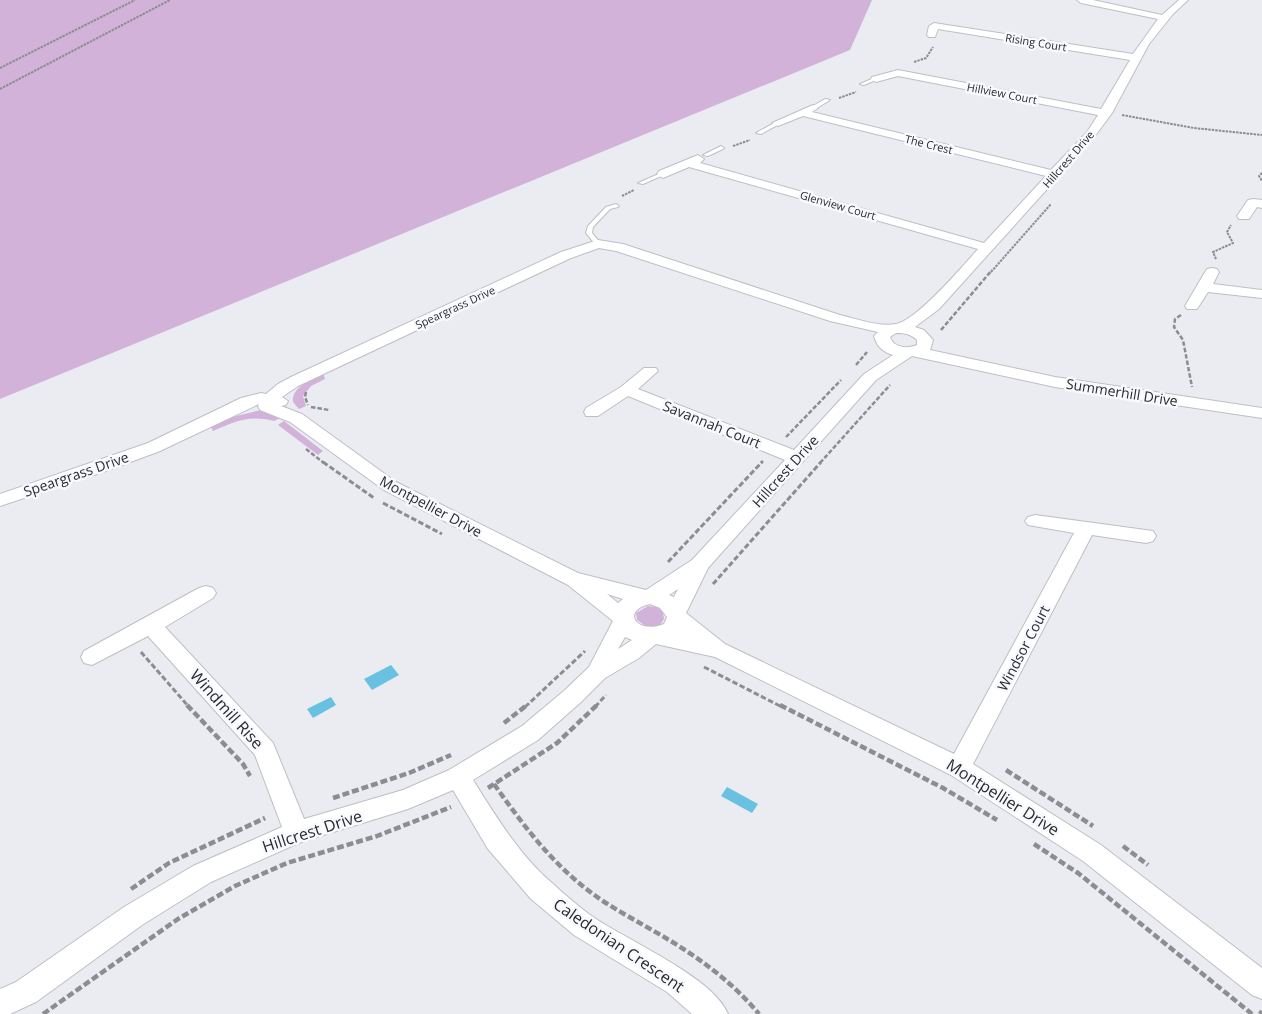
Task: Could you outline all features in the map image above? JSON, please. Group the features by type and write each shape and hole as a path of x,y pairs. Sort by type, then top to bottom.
{"street":[{"path":"1080,0 1164,18"},
{"name":"Hillcrest Drive","path":"870,377 890,335 934,306 1091,134 1106,113 1164,18 1184,0"},
{"name":"Rising Court","path":"934,26 1138,58"},
{"name":"Hillview Court","path":"876,79 903,70 1106,113"},
{"path":"778,123 815,107"},
{"name":"The Crest","path":"802,113 1055,175"},
{"path":"663,174 706,155"},
{"name":"Glenview Court","path":"688,163 988,248"},
{"path":"1244,216 1257,203 1260,185"},
{"name":"Speargrass Drive","path":"0,500 103,466 154,447 206,423 271,402 313,373 566,254 598,244 618,247 890,335"},
{"path":"1192,306 1212,272"},
{"path":"1204,287 1262,294"},
{"name":"Hillcrest Drive","path":"648,597 700,564 870,377 918,345 924,326 934,306"},
{"path":"914,331 918,345 894,350 890,335 914,331"},
{"name":"Summerhill Drive","path":"918,345 939,355 1058,382 1262,412"},
{"path":"592,412 627,390 650,371"},
{"name":"Savannah Court","path":"627,390 797,458"},
{"name":"Montpellier Drive","path":"271,402 390,486 575,580 623,620"},
{"path":"1035,521 1146,536"},
{"name":"Windsor Court","path":"958,768 1086,529"},
{"name":"Hillcrest Drive","path":"677,615 700,564"},
{"name":"Montpellier Drive","path":"575,580 648,597"},
{"path":"92,656 206,593"},
{"path":"648,597 667,602 677,615 672,629 653,636 633,632 623,620 624,612 631,602 648,597"},
{"name":"Montpellier Drive","path":"677,615 720,650 958,768 1092,853 1262,985"},
{"name":"Hillcrest Drive","path":"597,672 623,620"},
{"name":"Windmill Rise","path":"151,625 265,750 293,822"},
{"name":"Hillcrest Drive","path":"0,1004 26,992 133,916 171,892 246,853 293,822 408,799 458,777 530,733 573,696 597,672 631,652 653,636"},
{"name":"Montpellier Drive","path":"653,636 720,650"},
{"name":"Caledonian Crescent","path":"458,777 497,841 540,890 584,926 677,982 714,1014"},
{"name":"Hillcrest Drive","path":"7,1014 26,992"}],"lane":[{"name":"Hillview Court","path":"862,86 876,79"},
{"path":"815,107 825,99 835,100"},
{"path":"751,134 761,134 778,123"},
{"path":"706,155 722,147"},
{"path":"640,183 663,174"},
{"path":"600,205 608,208"},
{"path":"598,244 589,233 590,227 608,208 616,206"}],"path":[{"path":"0,68 135,0"},
{"path":"0,88 170,0"},
{"path":"903,70 926,58 934,46 930,39 934,26"},
{"path":"835,100 862,86"},
{"path":"1118,120 1122,115 1194,128 1262,135"},
{"path":"722,147 761,134"},
{"path":"1260,185 1259,176 1262,173"},
{"path":"941,330 952,314 1050,204"},
{"path":"1212,272 1218,262 1213,252 1233,243 1227,232 1228,227 1244,216"},
{"path":"1176,400 1176,391 1194,394 1183,340 1174,326 1175,319 1192,306"},
{"path":"708,590 896,379"},
{"path":"305,448 366,493 444,535"},
{"path":"128,637 170,687 243,764 252,778"},
{"path":"497,727 535,699 589,646"},
{"path":"698,664 943,788 1003,823"},
{"path":"328,799 409,772 459,750"},
{"path":"494,784 530,835 557,865 594,895 692,954 716,971 748,1000 759,1014"},
{"path":"264,810 265,818 293,822"},
{"path":"1025,838 1078,873 1252,1014"}],"shaded area":[{"path":"0,0 872,0 850,50 0,399"},
{"path":"323,373 325,379 311,386 303,396 306,406 299,409 293,402 295,392 303,384"},
{"path":"261,410 281,418 274,421 265,419 243,420 213,431 211,427 232,417"},
{"path":"284,421 323,451 318,455 278,425"},
{"path":"648,606 657,607 663,612 664,619 660,625 647,627 637,620 636,613"}],"water":[{"path":"391,665 399,675 372,690 364,679"},
{"path":"331,697 336,705 313,718 307,709"},
{"path":"727,787 758,804 752,813 721,796"}]}
